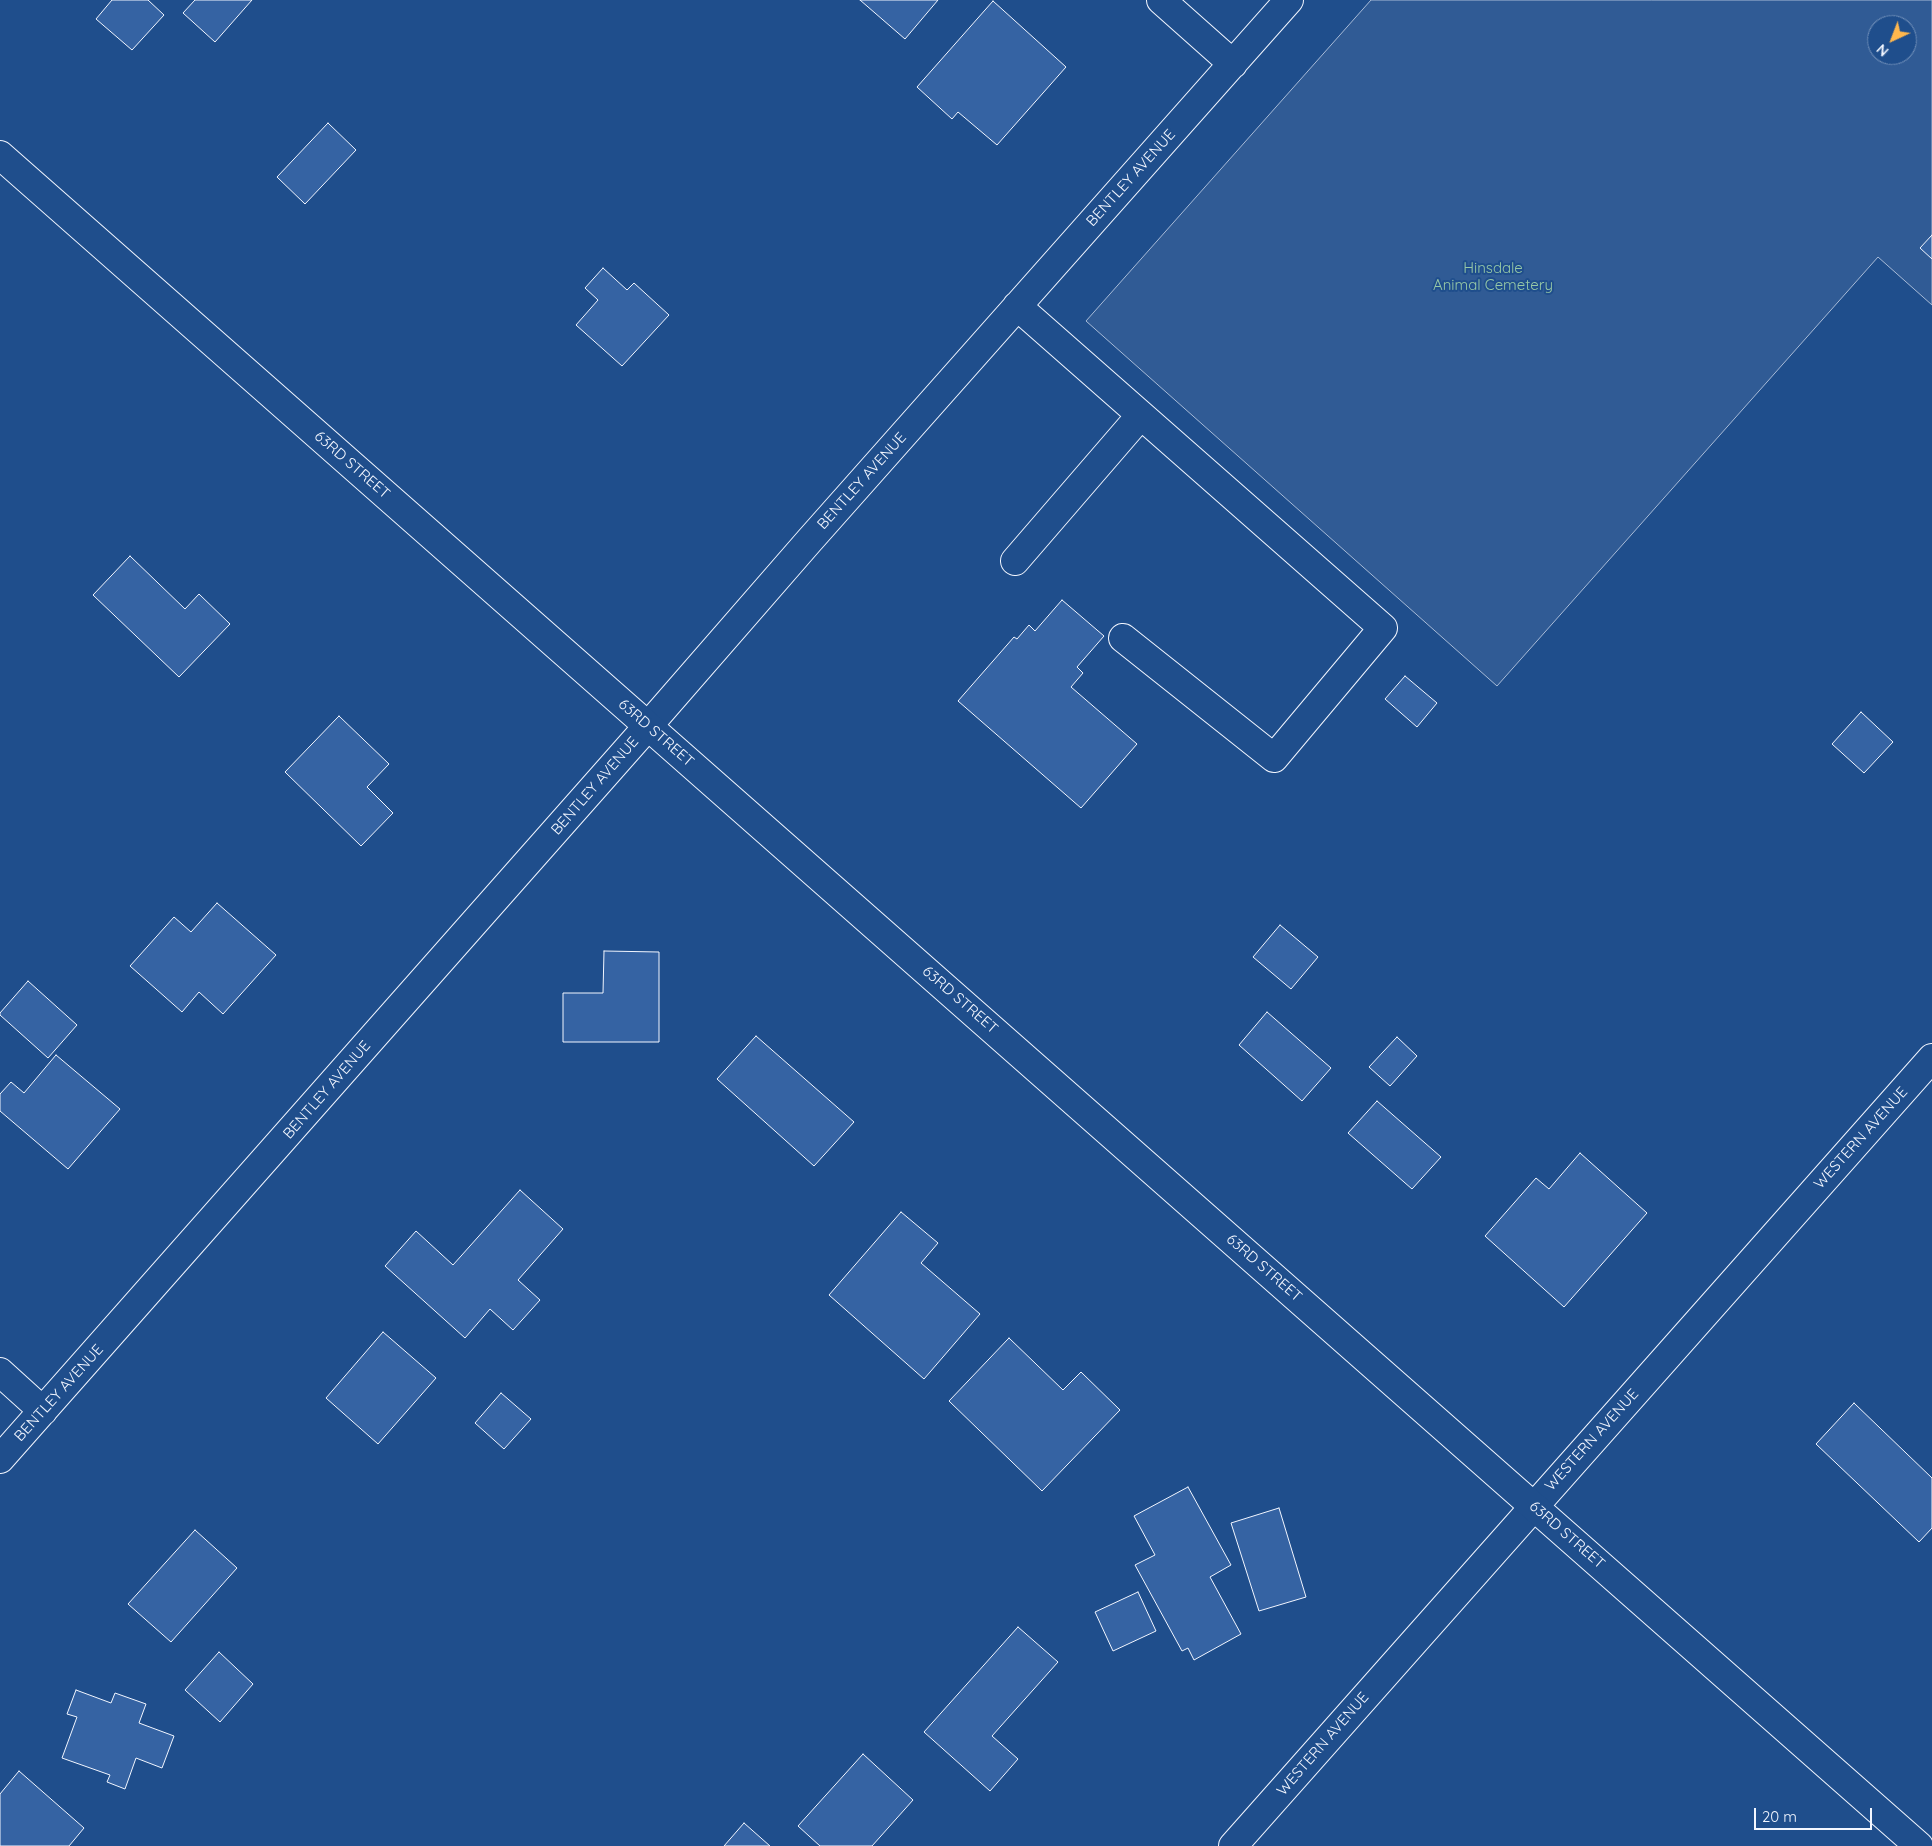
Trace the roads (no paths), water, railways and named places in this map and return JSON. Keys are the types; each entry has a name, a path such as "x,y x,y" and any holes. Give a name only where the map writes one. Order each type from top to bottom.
{"street":[{"path":"1161,0 1233,64"},
{"name":"BENTLEY AVENUE","path":"0,1459 648,726 809,541 1290,0"},
{"name":"63RD STREET","path":"0,155 1919,1846"},
{"path":"1018,306 1383,628 1274,758 1123,638"},
{"path":"1015,561 1141,415"},
{"name":"WESTERN AVENUE","path":"1233,1846 1932,1058"},
{"path":"0,1372 43,1411"}],"park label":[{"name":"Hinsdale Animal Cemetery","path":"1493,276"}]}
